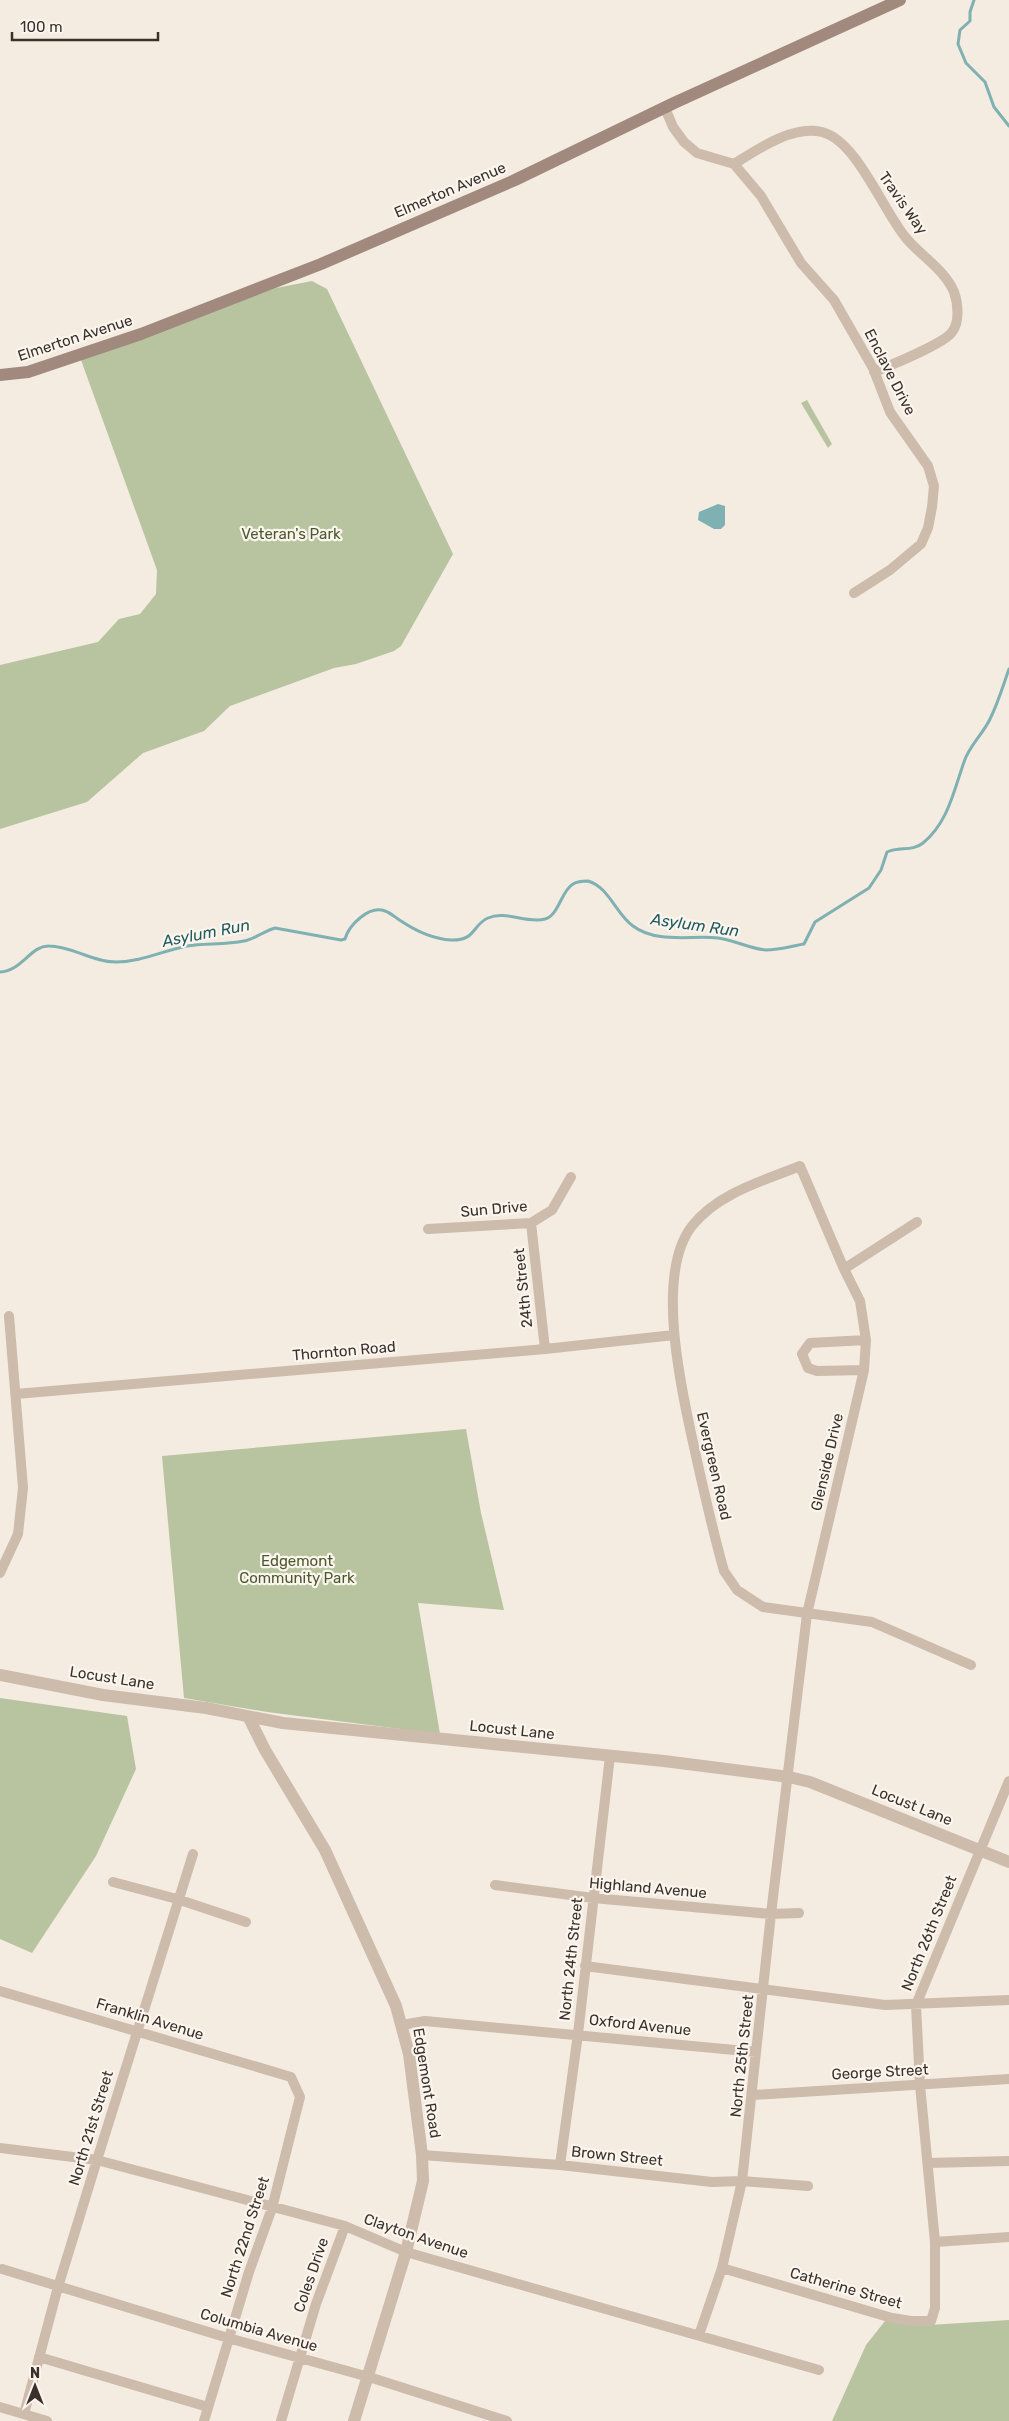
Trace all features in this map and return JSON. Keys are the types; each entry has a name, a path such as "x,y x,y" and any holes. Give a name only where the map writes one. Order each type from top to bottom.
{"main road":[{"name":"Elmerton Avenue","path":"0,375 28,372 141,334 321,264 514,180 900,0"}],"street":[{"path":"665,108 673,127 684,142 697,153 734,164"},
{"name":"Travis Way","path":"734,164 768,144 804,132 821,132 836,139 852,152 881,202 906,238 953,290 957,320 952,333 922,351 874,372"},
{"name":"Enclave Drive","path":"734,164 761,196 801,263 834,300 874,372 890,412 928,466 934,486 928,528 921,544 890,570 854,593"},
{"name":"Glenside Drive","path":"789,1777 808,1614 864,1370 866,1340 860,1301 844,1269 800,1166"},
{"name":"Evergreen Road","path":"800,1166 710,1206 692,1226 679,1248 674,1274 674,1335 680,1387 724,1571 737,1590 763,1606 872,1622 971,1665"},
{"name":"Sun Drive","path":"428,1230 531,1223 552,1210 572,1178"},
{"path":"844,1269 918,1222"},
{"name":"24th Street","path":"531,1223 545,1349"},
{"path":"0,1573 18,1534 23,1488 9,1316"},
{"name":"Thornton Road","path":"16,1394 545,1349 674,1335"},
{"path":"864,1370 817,1371 808,1368 802,1354 810,1342 866,1340"},
{"name":"Locust Lane","path":"0,1674 103,1694 206,1708 283,1724 610,1756 789,1777 810,1782 1009,1862"},
{"name":"Edgemont Road","path":"249,1718 265,1750 325,1850 396,2006 409,2054 422,2155 423,2181 406,2252 354,2421"},
{"name":"North 24th Street","path":"560,2165 578,2034 610,1756"},
{"name":"North 25th Street","path":"699,2334 722,2268 742,2181 765,1988 771,1914 789,1777"},
{"name":"North 26th Street","path":"935,2242 920,2084 916,2005 1009,1781"},
{"name":"North 21st Street","path":"24,2414 58,2286 177,1899 193,1854"},
{"path":"114,1882 177,1899 246,1922"},
{"name":"Highland Avenue","path":"496,1885 593,1898 771,1914 799,1913"},
{"path":"585,1966 885,2005 1009,2000"},
{"name":"Franklin Avenue","path":"0,1991 291,2077"},
{"name":"Oxford Avenue","path":"402,2024 425,2021 756,2052"},
{"name":"North 22nd Street","path":"204,2421 228,2338 272,2208 300,2097 291,2077"},
{"name":"George Street","path":"753,2095 1009,2079"},
{"name":"Clayton Avenue","path":"0,2148 97,2160 345,2226 406,2252 699,2334 819,2370"},
{"name":"Brown Street","path":"422,2155 560,2165 712,2182 742,2181 808,2186"},
{"path":"928,2163 1009,2161"},
{"name":"Coles Drive","path":"280,2421 299,2357 345,2226"},
{"path":"935,2242 1009,2237"},
{"name":"Catherine Street","path":"722,2268 892,2318 911,2321 931,2321 935,2308 935,2242"},
{"name":"Columbia Avenue","path":"2,2269 228,2338 369,2377 495,2420 508,2421"},
{"path":"40,2357 208,2407"},
{"path":"0,2407 47,2421"}],"green space":[{"name":"Veteran's Park","path":"312,281 327,289 453,554 401,646 394,651 356,664 334,668 230,706 204,731 143,753 87,802 0,829 0,665 98,642 119,619 140,614 156,594 157,570 81,360 276,288"},
{"path":"807,400 832,444 828,448 801,403"},
{"name":"Edgemont Community Park","path":"466,1429 481,1513 504,1610 418,1603 440,1734 267,1712 184,1698 162,1456"},
{"path":"0,1698 127,1716 136,1769 96,1856 32,1953 0,1939"},
{"path":"1009,2320 1009,2421 832,2421 866,2345 885,2321 929,2325"}],"water":[{"path":"718,504 725,506 725,525 721,529 714,529 698,520 699,512"}],"waterway":[{"path":"974,0 970,12 970,21 960,30 958,44 966,63 985,82 994,107 1009,126"},
{"name":"Asylum Run","path":"0,972 8,971 37,949 49,946 66,948 99,960 125,962 187,946 244,941 275,928 341,940 345,939 355,922 360,918 379,910 389,913 425,934 438,938 459,940 469,935 483,921 495,916 502,915 531,920 550,917 569,887 584,881 595,884 602,889 627,921 642,932 674,938 718,938 766,950 804,944 815,922 869,888 881,870 887,852 919,846 939,826 949,806 966,756 993,713 1009,669"}]}
